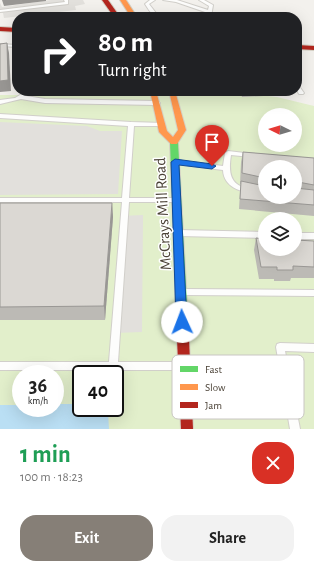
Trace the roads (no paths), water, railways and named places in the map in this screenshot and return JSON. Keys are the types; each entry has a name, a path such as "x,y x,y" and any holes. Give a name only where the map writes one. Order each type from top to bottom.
{"street":[{"path":"105,0 113,12"},
{"path":"123,0 131,12"},
{"path":"0,29 12,30"},
{"path":"302,47 314,48"},
{"name":"McCrays Mill Road","path":"155,96 163,132 174,142"},
{"name":"McCrays Mill Road","path":"173,96 182,130 174,142 184,355"},
{"name":"McCrays Mill Road","path":"186,419 186,429"}],"lane":[{"path":"0,11 67,3 66,0"},
{"path":"153,0 147,4 153,12"},
{"path":"166,0 176,1 204,12"},
{"path":"201,0 211,2 209,12"},
{"path":"0,45 12,46"},
{"path":"0,102 20,97 45,101 157,103"},
{"path":"0,116 131,124 161,124"},
{"path":"113,365 131,124"},
{"path":"258,192 246,191 233,186 228,179 224,168 228,153 259,156"},
{"path":"175,162 224,168"},
{"path":"0,200 176,200"},
{"path":"178,233 258,235"},
{"path":"302,236 314,236"},
{"path":"181,292 314,292"},
{"path":"281,355 280,348 314,348"},
{"path":"0,366 72,366"},
{"path":"124,366 172,366"},
{"path":"293,419 295,429"}],"water":[{"path":"64,404 72,404 72,417 108,417 109,429 0,429 0,405 12,405 12,417 64,417"}]}
